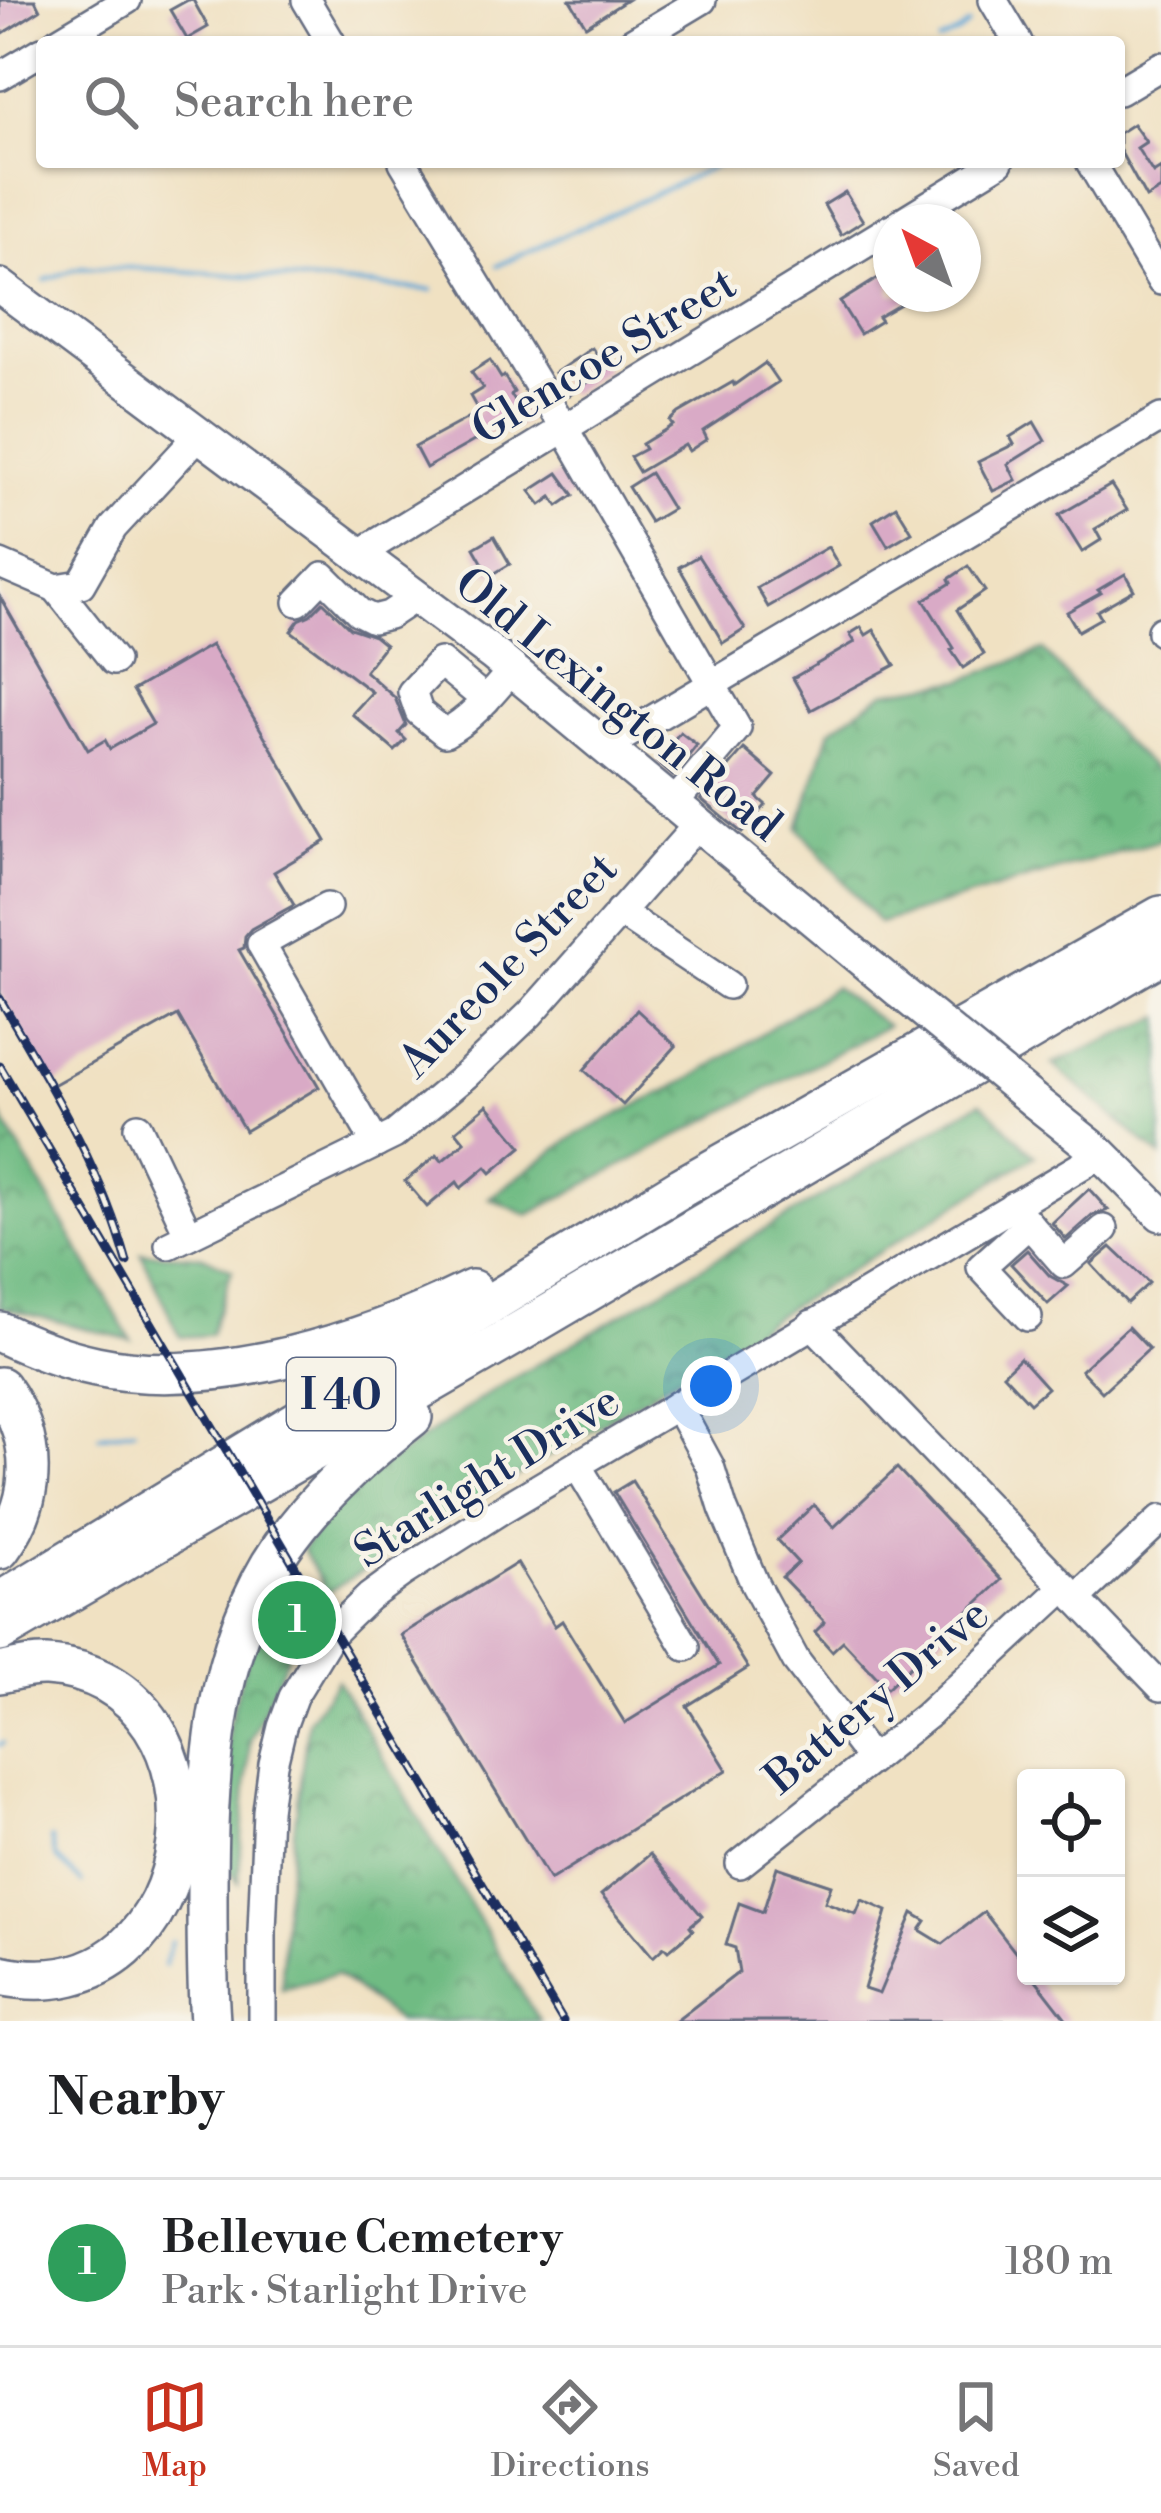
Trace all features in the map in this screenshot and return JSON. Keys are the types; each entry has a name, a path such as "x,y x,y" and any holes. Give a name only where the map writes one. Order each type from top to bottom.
{"highway":[{"name":"I 40","path":"0,1602 682,1186 1161,916"},
{"name":"I 40","path":"0,1632 1161,954"},
{"path":"0,1332 35,1349 97,1367 159,1373 238,1367 316,1350 442,1305 682,1186"},
{"path":"210,2021 207,1842 214,1739 224,1677 248,1610 284,1544 332,1486 509,1338"},
{"path":"0,1387 20,1421 29,1468 26,1500 0,1549"},
{"path":"0,1673 46,1666 69,1670 113,1689 147,1722 165,1757 179,1818 168,1896 157,1920 128,1955 93,1976 69,1983 38,1984 0,1975"}],"main road":[{"name":"Old Lexington Road","path":"0,286 512,670 1100,1154 1161,1214"}],"street":[{"path":"67,36 128,0"},
{"path":"306,0 327,36"},
{"path":"642,36 702,0"},
{"path":"993,0 1014,36"},
{"path":"0,76 36,55"},
{"path":"1125,87 1161,66"},
{"path":"417,168 714,685"},
{"path":"930,204 989,168"},
{"path":"1094,168 1161,281"},
{"name":"Glencoe Street","path":"298,602 353,550 873,239"},
{"path":"606,747 1161,418"},
{"path":"56,588 81,584 113,528 199,435"},
{"path":"0,564 56,588 114,661"},
{"path":"323,576 359,612 373,619 389,615 416,597"},
{"path":"486,700 512,670"},
{"name":"Aureole Street","path":"138,1127 179,1240 394,1135 530,1014 619,912 737,728 714,685"},
{"path":"327,907 261,944 376,1144"},
{"path":"619,912 728,986"},
{"name":"Starlight Drive","path":"262,2021 267,1811 273,1764 282,1726 332,1634 401,1573 812,1324 1021,1215 1100,1154"},
{"path":"1028,1317 981,1267 1021,1215 1064,1264 1104,1229"},
{"path":"812,1324 1161,1687"},
{"path":"676,1405 710,1466 755,1586 796,1661 871,1760"},
{"path":"577,1465 686,1647"},
{"name":"Battery Drive","path":"740,1864 1161,1520"}],"green space":[{"path":"1043,650 1125,743 1161,776 1161,840 879,923 799,828 830,730 885,692 963,680"},
{"path":"834,987 887,1026 528,1215 489,1198 575,1136 692,1078"},
{"path":"1161,1017 1161,1157 1052,1064"},
{"path":"981,1102 1035,1156 327,1593 302,1549 352,1487 492,1391"},
{"path":"0,1114 131,1340 0,1307"},
{"path":"141,1253 203,1256 232,1270 210,1335 180,1337"},
{"path":"280,1574 306,1614 250,1741 238,1882 220,1855 229,1723 256,1624"},
{"path":"337,1680 539,2021 398,2021 336,1974 282,1989 284,1908 308,1720"}],"building":[{"path":"0,0 35,0 40,10 0,35"},
{"path":"193,0 208,27 185,36 170,10"},
{"path":"570,0 627,0 586,26"},
{"path":"1133,124 1146,142 1137,148 1153,173 1161,168 1161,189 1146,198 1125,160 1125,129"},
{"path":"845,192 863,221 841,235 824,205"},
{"path":"873,281 873,312 887,312 860,334 840,302"},
{"path":"592,348 607,369 570,395 555,373"},
{"path":"490,360 514,392 511,395 527,420 504,434 499,427 426,468 415,447 479,412 470,396 483,388 471,372"},
{"path":"765,363 778,382 703,431 707,439 689,451 685,445 639,472 630,457 645,449 642,444 673,425 670,421 679,413"},
{"path":"1034,422 1045,441 1008,464 1016,480 993,491 978,462 1014,444 1010,437"},
{"path":"558,473 574,495 558,506 552,497 541,505 530,491"},
{"path":"650,473 672,509 650,522 628,487"},
{"path":"1111,485 1127,510 1095,529 1101,540 1082,552 1059,515"},
{"path":"896,506 912,532 888,546 873,521"},
{"path":"494,536 510,564 490,576 474,548"},
{"path":"828,547 839,566 768,607 757,588"},
{"path":"698,556 745,629 723,643 679,567"},
{"path":"968,566 985,591 957,610 984,654 963,668 924,600"},
{"path":"1125,574 1134,590 1097,611 1101,618 1078,631 1067,612"},
{"path":"0,597 88,750 105,740 110,749 153,724 133,690 211,645 326,841 274,872 294,905 251,929 239,950 319,1087 245,1131 178,1015 53,1085 0,993"},
{"path":"323,602 350,628 385,645 365,671 395,698 406,725 399,733 406,740 395,751 352,714 372,692 291,631"},
{"path":"861,627 866,635 874,630 895,665 811,710 793,678 855,642 850,634"},
{"path":"680,732 697,745 673,776 657,762"},
{"path":"744,749 775,776 757,797 766,805 742,833 701,799"},
{"path":"637,1010 676,1046 623,1105 584,1070"},
{"path":"487,1105 522,1147 491,1173 486,1167 461,1188 457,1182 427,1207 405,1181 437,1155 442,1161 465,1142 456,1131"},
{"path":"1089,1189 1108,1210 1093,1215 1066,1239 1052,1223"},
{"path":"1111,1247 1149,1283 1127,1303 1091,1264"},
{"path":"1027,1250 1050,1276 1068,1286 1048,1304 1011,1264"},
{"path":"1128,1327 1149,1349 1102,1392 1081,1370"},
{"path":"1020,1358 1047,1388 1030,1403 1003,1374"},
{"path":"897,1468 1002,1580 887,1688 843,1641 832,1651 815,1632 825,1622 782,1577 798,1563 777,1540 814,1505 834,1527"},
{"path":"632,1481 748,1668 687,1706 727,1770 550,1880 401,1635 517,1563 555,1626 562,1621 625,1723 719,1665 614,1492"},
{"path":"650,1854 702,1916 668,1951 664,1947 653,1957 601,1895"},
{"path":"777,1867 831,1885 825,1902 856,1914 862,1900 887,1911 864,1989 879,1994 913,1913 926,1921 920,1930 943,1944 984,1912 1017,1954 1017,1985 1040,1985 1068,2021 676,2021 739,1972 735,1948 726,1945 739,1903 763,1912"}],"waterway":[{"path":"952,36 968,25"},
{"path":"497,266 710,168"},
{"path":"45,280 81,267 141,268 432,290"},
{"path":"99,1436 134,1429"},
{"path":"51,1839 56,1858 82,1883"},
{"path":"164,1965 171,1942"}],"railway":[{"path":"0,999 88,1159 127,1262"},
{"path":"0,1066 563,2021"}],"place":[{"name":"Bellevue Cemetery","path":"297,1620"}]}
